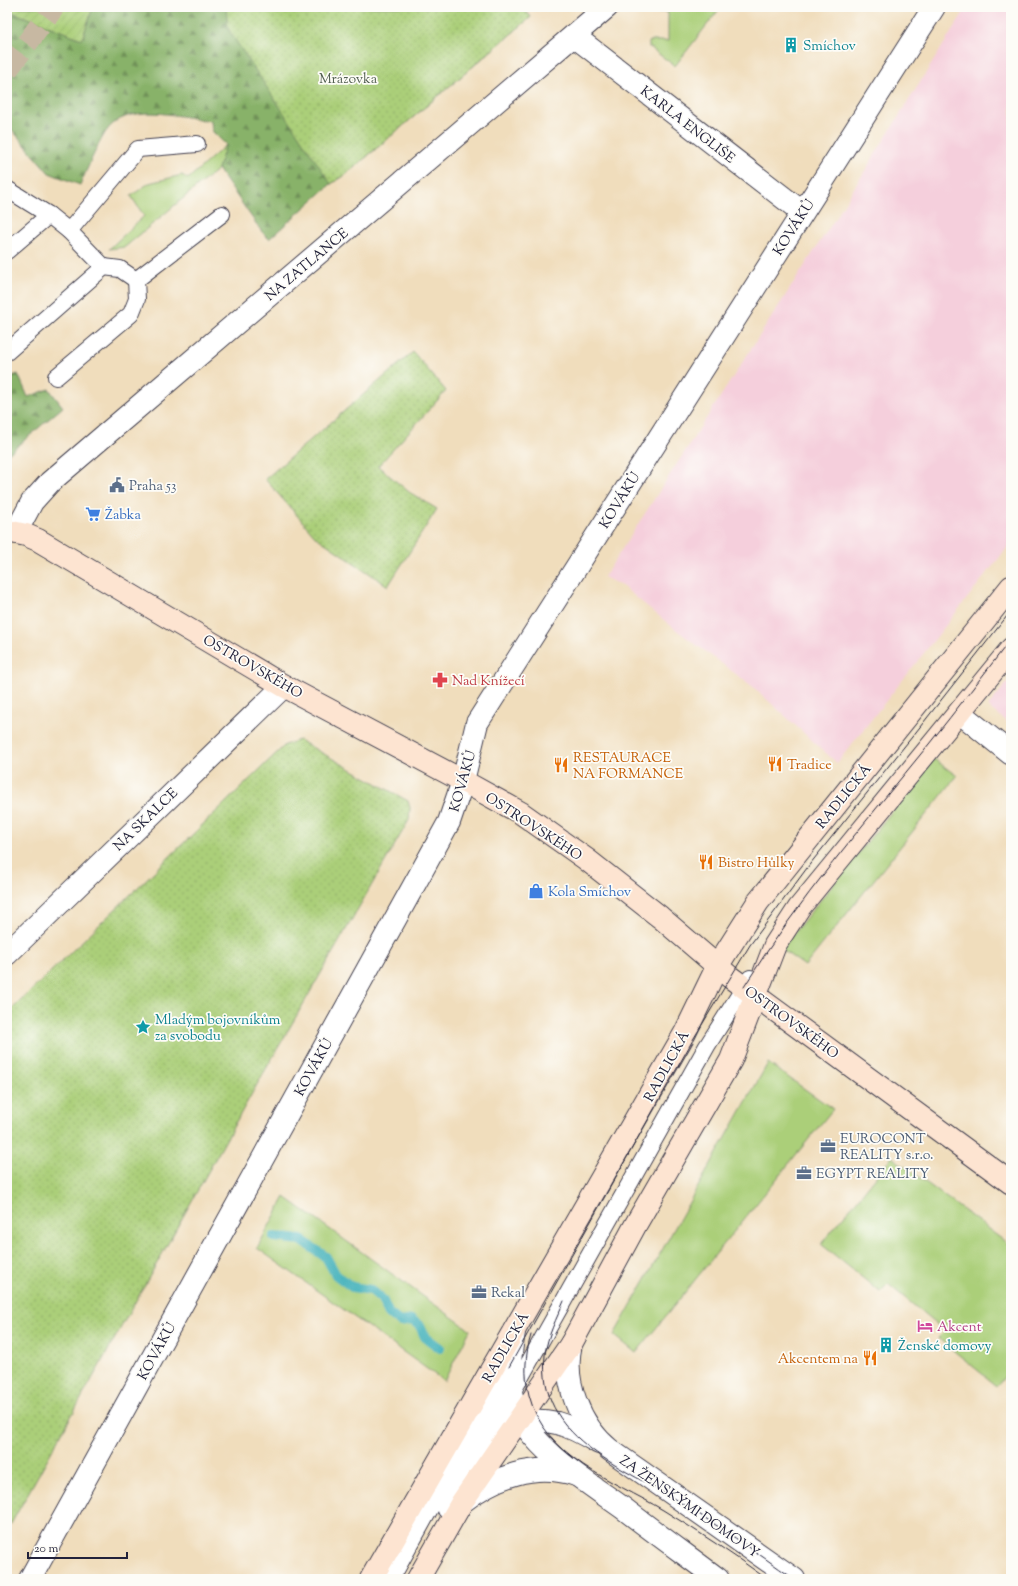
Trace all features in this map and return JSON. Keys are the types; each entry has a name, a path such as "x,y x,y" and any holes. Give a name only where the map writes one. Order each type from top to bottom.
{"main road":[{"name":"OSTROVSKÉHO","path":"12,531 38,540 284,686 463,780 521,813 586,859 660,917 750,991 1011,1183"},
{"name":"RADLICKÁ","path":"371,1579 685,1033 718,965 758,902 1011,587"},
{"path":"418,1579 462,1502 520,1421 571,1344 636,1224 731,1060 750,991 775,945 799,908 1011,649"}],"street":[{"name":"NA ZATLANCE","path":"12,531 32,502 50,482 607,7"},
{"name":"KOVÁKŮ","path":"30,1579 449,822 463,780 477,723 934,7"},
{"name":"KARLA ENGLIŠE","path":"574,36 802,212"},
{"name":"NA SKALCE","path":"7,954 284,686"},
{"path":"960,713 1011,754"},
{"path":"514,1332 509,1367 512,1393 520,1421 544,1447 581,1477 718,1579"},
{"path":"571,1344 568,1366 575,1397 589,1427 605,1446"},
{"path":"430,1476 467,1443 492,1430 520,1421 557,1423 581,1433 605,1446"},
{"name":"ZA ŽENSKÝMI DOMOVY","path":"605,1446 794,1579"},
{"path":"462,1502 496,1481 530,1470 557,1470 581,1477"}],"lane":[{"path":"69,231 138,149 197,144"},
{"path":"7,189 49,215 69,231 104,267 120,269 136,280"},
{"path":"136,280 222,214"},
{"path":"7,251 49,215"},
{"path":"7,352 104,267"},
{"path":"56,377 131,314 137,298 136,280"},
{"path":"407,1579 707,1046 750,991"},
{"path":"391,1579 509,1367"}],"shaded area":[{"path":"967,7 1011,7 1011,543 837,763 752,686 675,629 622,586 604,577 836,217"},
{"path":"1011,677 1011,725 988,707"}],"green space":[{"path":"7,7 93,7 82,39 7,10"},
{"path":"93,7 522,7 531,17 344,176 331,184 269,239 262,232 218,169 226,145 212,131 211,121 154,113 126,117 114,123 105,133 80,185 49,173 7,124 7,10 82,39"},
{"name":"Mrázovka","path":"226,7 522,7 531,17 344,176 331,184 228,29"},
{"path":"655,7 721,7 675,66 649,47 649,41 668,41 668,12 649,12"},
{"path":"226,145 218,169 125,247 109,249 144,216 131,196 149,183 182,175 188,179"},
{"path":"413,352 446,391 378,466 409,492 437,509 388,586 316,537 265,479"},
{"path":"18,374 28,397 49,389 63,407 7,455 7,378"},
{"path":"299,740 408,801 410,808 409,820 255,1088 7,1531 7,1014 285,745"},
{"path":"934,759 957,776 805,966 781,949"},
{"path":"768,1063 833,1109 636,1353 614,1335"},
{"path":"892,1157 1011,1246 1011,1369 997,1386 938,1338 945,1331 888,1284 880,1292 821,1244"},
{"path":"285,1197 470,1330 444,1381 257,1248"}],"waterway":[{"path":"274,1237 301,1240 326,1257 336,1275 352,1287 371,1290 382,1299 389,1314 400,1322 412,1320 420,1326 425,1337 440,1348"}],"tunnel":[{"path":"7,70 54,7"}],"tram line":[{"path":"509,1367 694,1038 750,945 810,864 1011,611"},
{"path":"744,987 809,893 1011,639"},
{"path":"564,1301 550,1334 545,1355 546,1383 554,1407 568,1428 586,1445 607,1460 706,1519 794,1579"},
{"path":"531,1335 527,1350 526,1365 526,1380 529,1395 537,1417 550,1435 565,1451 583,1465 676,1518 729,1552 767,1579"}],"place":[{"name":"Smíchov","path":"791,45"},
{"name":"Praha 53","path":"117,485"},
{"name":"Žabka","path":"93,514"},
{"name":"Nad Knížecí","path":"440,680"},
{"name":"Tradice","path":"775,764"},
{"name":"RESTAURACE NA FORMANCE","path":"561,765"},
{"name":"Bistro Hůlky","path":"706,862"},
{"name":"Kola Smíchov","path":"536,891"},
{"name":"Mladým bojovníkům za svobodu","path":"143,1027"},
{"name":"EUROCONT REALITY s.r.o.","path":"828,1146"},
{"name":"EGYPT REALITY","path":"804,1173"},
{"name":"Rekal","path":"479,1292"},
{"name":"Akcent","path":"925,1326"},
{"name":"Ženské domovy","path":"886,1345"},
{"name":"Akcentem na","path":"870,1358"}]}
